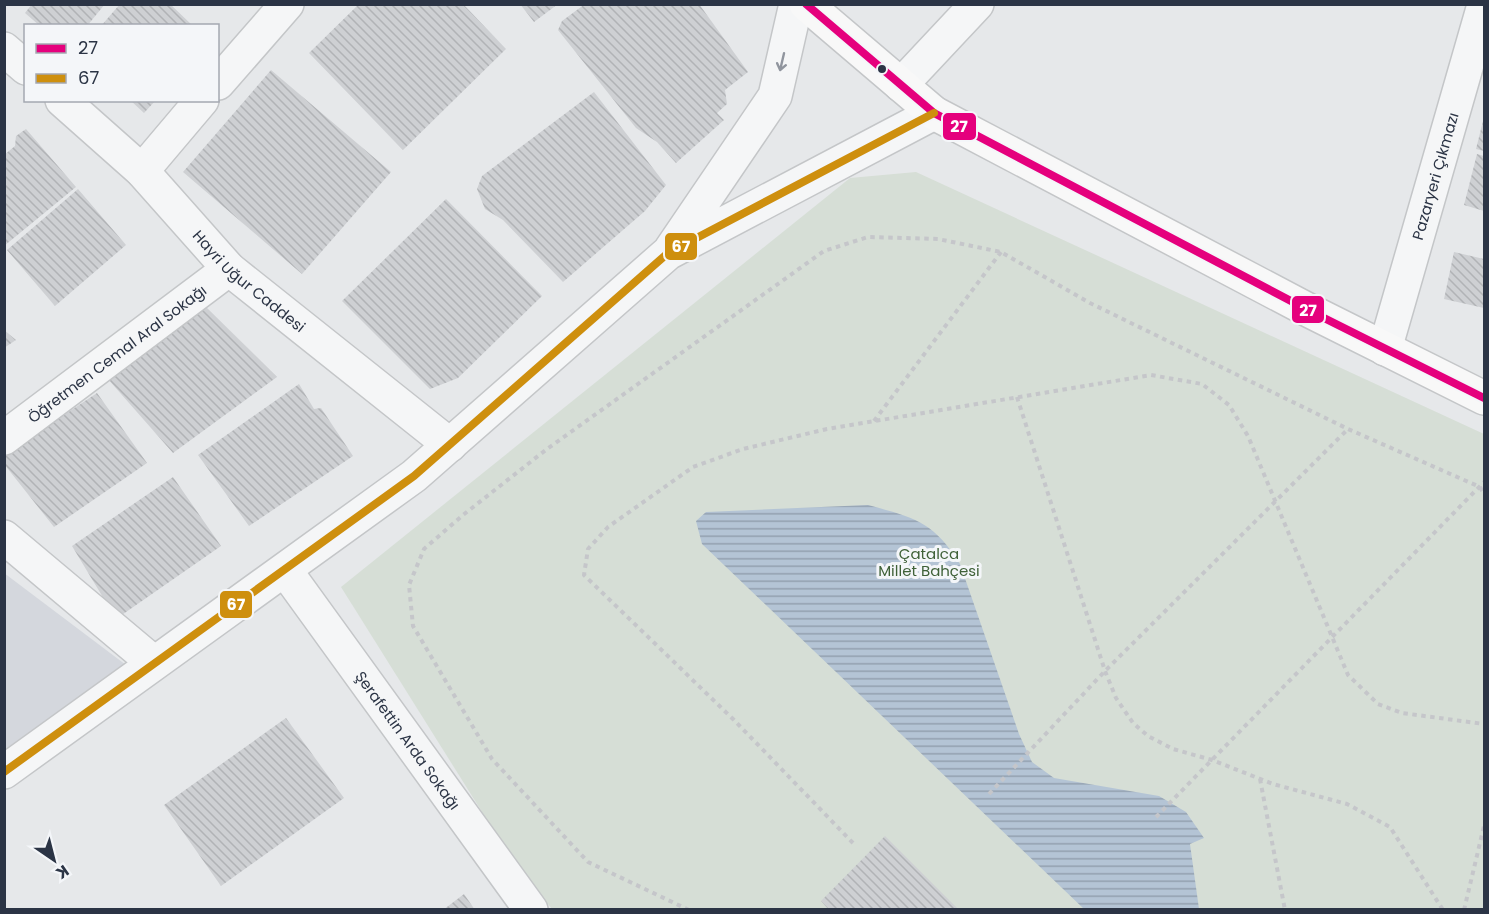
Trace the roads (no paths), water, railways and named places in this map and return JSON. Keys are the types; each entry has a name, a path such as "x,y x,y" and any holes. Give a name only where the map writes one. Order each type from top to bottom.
{"main road":[{"path":"806,4 934,113 1385,349 1485,398"}],"street":[{"path":"219,82 286,4"},
{"path":"668,253 775,96 796,4"},
{"path":"901,86 977,4"},
{"name":"Pazaryeri Çıkmazı","path":"1385,349 1485,5"},
{"path":"4,49 24,66"},
{"name":"Hayri Uğur Caddesi","path":"64,102 142,171 229,269 450,445"},
{"path":"142,171 200,102"},
{"path":"4,772 414,476 668,253 934,113"},
{"name":"Öğretmen Cemal Aral Sokağı","path":"4,438 229,269"},
{"path":"4,537 154,663"},
{"name":"Şerafettin Arda Sokağı","path":"285,570 531,909"}],"water":[{"path":"868,505 921,523 941,538 960,564 1019,734 1032,762 1054,778 1159,796 1186,812 1204,838 1190,844 1199,909 1084,909 702,544 696,521 706,512"}],"park label":[{"name":"Çatalca Millet Bahçesi","path":"929,562"}]}
